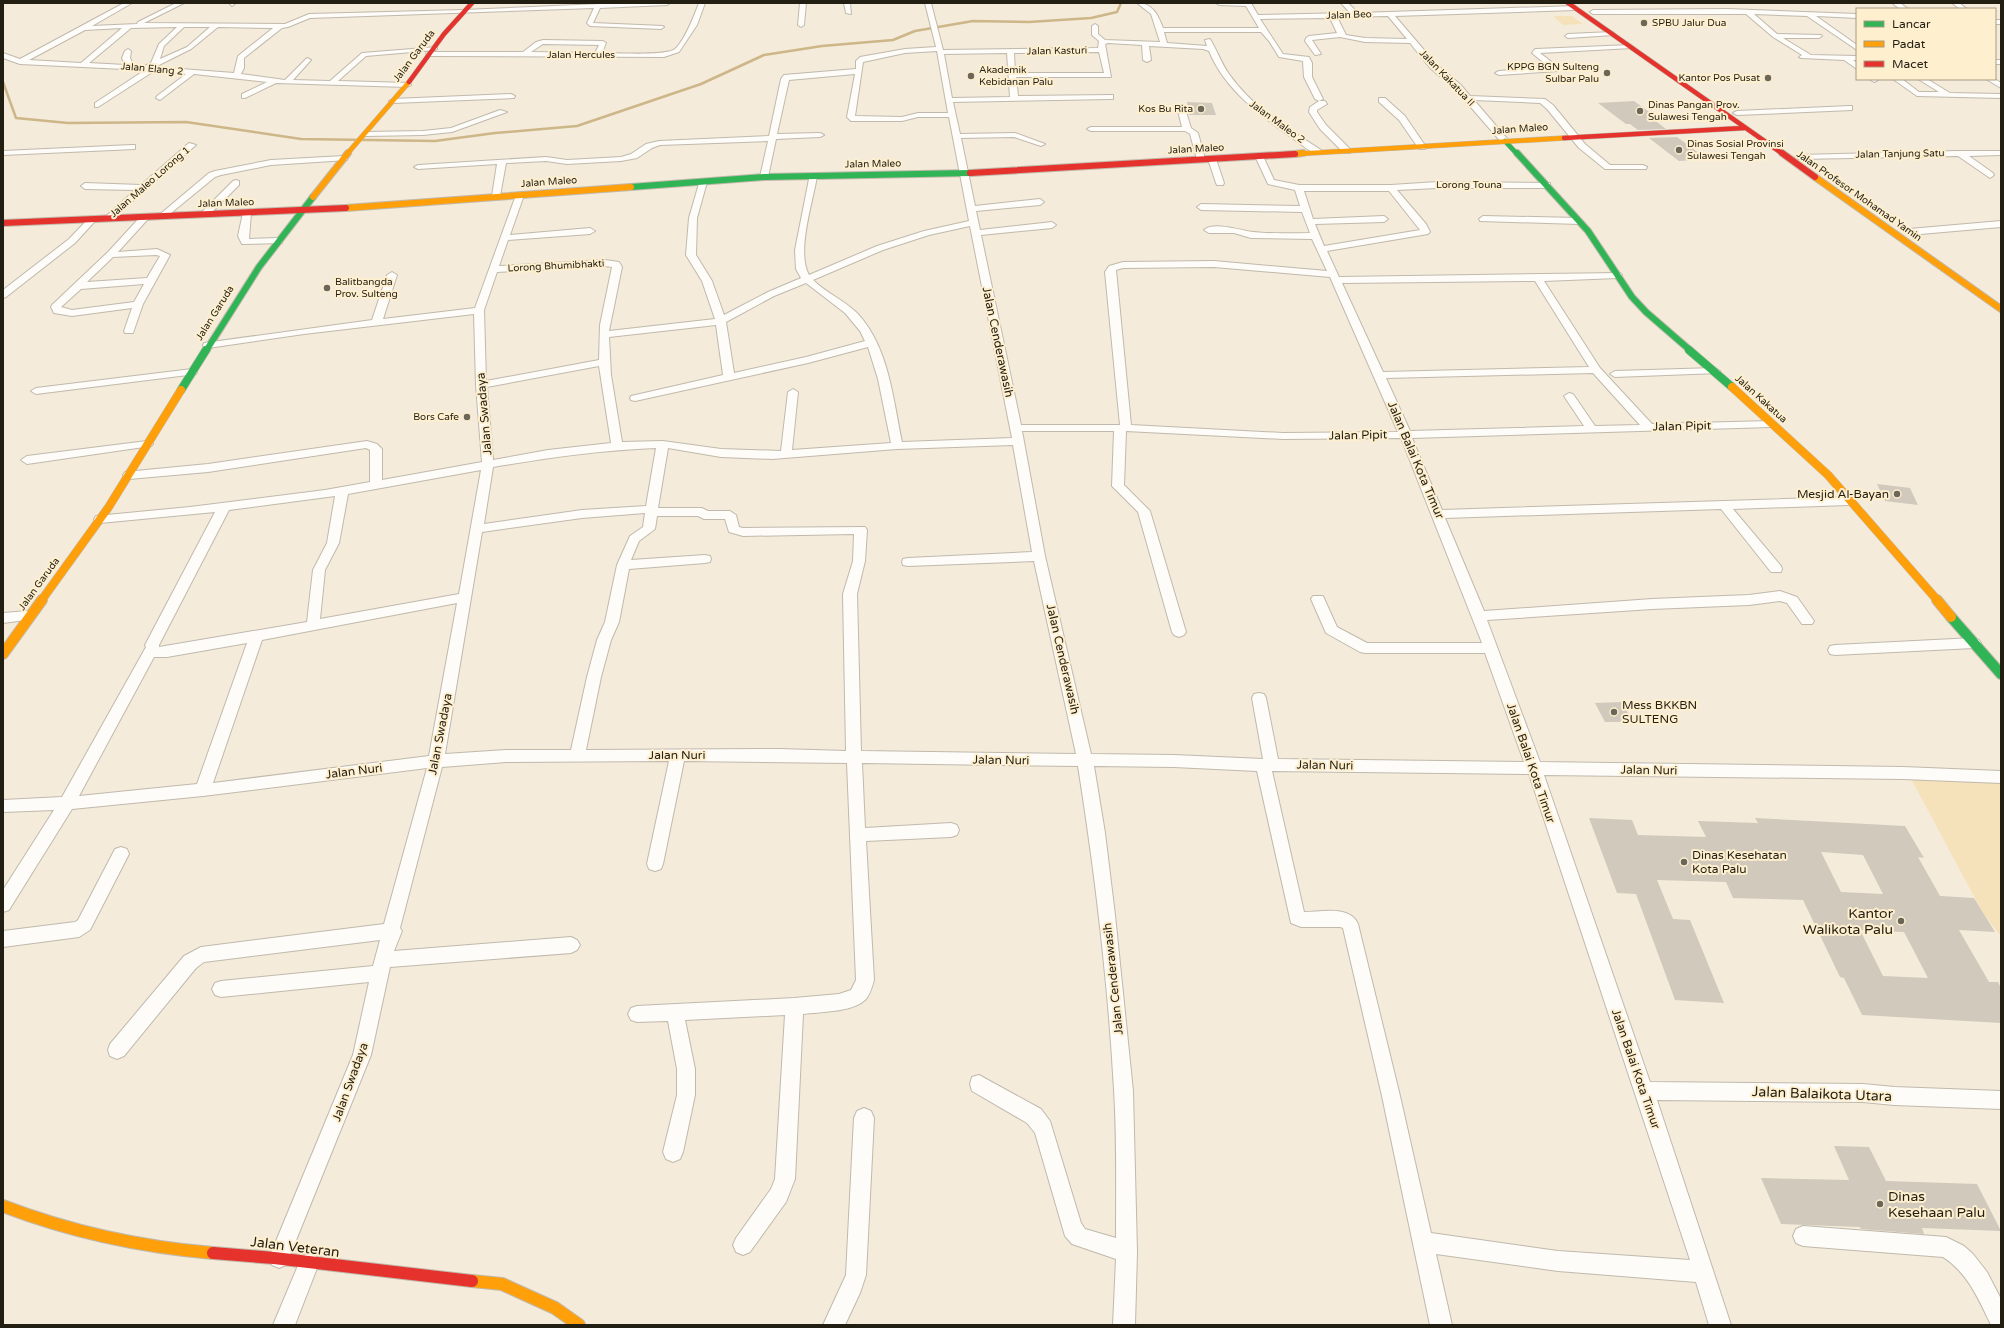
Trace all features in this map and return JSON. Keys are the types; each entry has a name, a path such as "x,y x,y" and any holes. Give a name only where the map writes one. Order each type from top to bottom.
{"street":[{"path":"3,55 20,62 86,28 129,3"},
{"path":"84,64 131,26 181,3"},
{"name":"Jalan Garuda","path":"3,654 28,616 100,519 129,476 147,444 236,301 302,211 354,146 407,85 432,51 472,3"},
{"path":"86,28 131,26 280,26 292,24 306,17 338,15 464,12 667,3"},
{"name":"Jalan Hercules","path":"332,84 364,54 432,51 655,56 673,54 677,51 694,25 702,3"},
{"path":"801,25 802,3"},
{"path":"847,3 849,12"},
{"name":"Jalan Cenderawasih","path":"928,3 941,50 949,100 1017,435 1039,556 1085,760 1107,915 1124,1092 1127,1252 1124,1325"},
{"path":"1140,3 1154,13 1164,45"},
{"path":"1219,3 1248,4 1263,30 1272,40 1281,56 1304,58 1307,60 1308,77 1323,104 1313,109 1313,112 1323,127 1347,151"},
{"path":"1344,3 1357,16"},
{"path":"1533,3 1564,3"},
{"path":"1719,3 1727,11"},
{"name":"Jalan Beo","path":"1256,17 1357,16 1575,5"},
{"name":"Jalan Profesor Mohamad Yamin","path":"1575,5 1593,12 1933,249"},
{"name":"Jalan Profesor Mohamad Yamin","path":"1575,5 1630,47 2001,309"},
{"path":"598,6 590,23 592,25 660,27"},
{"path":"338,15 345,8"},
{"path":"1593,12 1727,11 1856,16"},
{"path":"1748,12 1775,36 1811,58"},
{"name":"Jalan Kakatua II","path":"1390,14 1433,66 1468,98 1505,141"},
{"path":"1807,14 1856,47"},
{"path":"1333,16 1341,35"},
{"path":"151,67 161,45 182,26"},
{"path":"98,105 151,67 189,48 216,26"},
{"path":"237,75 240,68 240,57 280,26"},
{"path":"1095,26 1095,35 1103,41"},
{"path":"1160,30 1263,30"},
{"name":"Jalan Maleo 2","path":"1205,30 1211,49 1227,76 1244,97 1272,120 1318,152"},
{"path":"1568,36 1612,34"},
{"path":"1317,54 1308,41 1309,38 1341,35 1359,40 1412,40"},
{"path":"1775,36 1819,36"},
{"name":"Jalan Kasturi","path":"859,71 860,61 863,59 905,51 1102,50 1101,43 1103,41 1203,47 1211,49"},
{"path":"525,54 538,43 543,42 603,43 597,55"},
{"path":"1145,43 1147,60"},
{"path":"1499,72 1555,69 1536,53 1536,51 1630,47"},
{"path":"949,100 1014,98 1095,86 1109,75 1102,50"},
{"path":"128,51 126,58 130,67"},
{"path":"1010,51 1014,98"},
{"path":"1799,57 1856,58"},
{"path":"1846,58 1856,66"},
{"path":"288,82 307,60"},
{"name":"Jalan Elang 2","path":"3,62 151,67 237,75 288,82 407,85"},
{"path":"764,177 786,78 821,73 859,71 852,118 902,119 918,115 952,115"},
{"path":"160,98 193,72"},
{"path":"1013,75 1095,86 1110,97"},
{"path":"1898,80 1916,94 2001,96"},
{"path":"1924,80 1948,95"},
{"path":"1992,80 2001,86"},
{"path":"245,96 274,81"},
{"path":"393,101 511,96"},
{"path":"1468,98 1542,100 1550,107 1585,149 1608,167 1643,167"},
{"path":"1382,100 1402,118 1422,147"},
{"path":"1181,107 1187,129"},
{"path":"1737,113 1849,108"},
{"path":"364,135 423,133 452,130 503,112"},
{"name":"Jalan Maleo","path":"3,223 302,211 764,177 965,173 1744,128"},
{"path":"1091,129 1187,129 1194,133 1201,159"},
{"path":"418,167 546,159 567,162 621,159 634,156 649,146 660,143 820,135"},
{"path":"957,136 1015,135 1041,144"},
{"name":"Jalan Kakatua","path":"1505,141 1579,221 1632,297 1646,312 1813,460 2001,674"},
{"name":"Jalan Maleo Lorong 1","path":"107,219 192,145"},
{"path":"3,153 132,147"},
{"path":"1959,153 1990,175"},
{"name":"Jalan Tanjung Satu","path":"1799,157 2001,153"},
{"name":"Lorong Touna","path":"1259,156 1270,182 1299,188 1390,188 1430,185 1547,185"},
{"path":"162,216 212,176 219,173 243,167 302,159 344,158"},
{"path":"1212,159 1220,183"},
{"path":"496,196 502,161"},
{"path":"813,176 800,257 801,269 807,278 855,316 871,343 888,397 897,446"},
{"path":"702,182 693,218 691,255 695,264 707,281 721,321 729,377"},
{"path":"204,215 236,183"},
{"path":"85,186 143,188"},
{"name":"Jalan Balai Kota Timur","path":"1299,188 1306,215 1405,435 1479,616 1534,768 1644,1091 1720,1325"},
{"path":"1209,230 1232,230 1251,235 1318,242 1425,232 1423,226 1390,188"},
{"name":"Jalan Swadaya","path":"279,1258 325,1149 362,1055 382,967 393,931 436,761 478,529 488,465 481,385 479,310 520,195"},
{"path":"971,209 1040,202"},
{"path":"1201,207 1384,219"},
{"path":"247,213 243,236 244,242 279,242"},
{"path":"138,304 72,312 58,311 56,307 111,254 145,217"},
{"path":"1483,219 1579,221"},
{"path":"3,295 72,241 92,220"},
{"path":"1909,232 2001,224"},
{"path":"617,446 605,362 604,335 721,321 771,294 807,278 908,239 944,229 1052,225"},
{"path":"505,238 590,231"},
{"path":"111,254 162,253 165,256 138,304 129,331"},
{"name":"Lorong Bhumibhakti","path":"493,269 605,263 616,264 617,267 610,297 604,335"},
{"path":"1179,632 1144,511 1118,486 1123,428 1110,272 1112,268 1123,265 1196,264 1335,277 1538,278 1617,275"},
{"path":"376,323 392,275"},
{"path":"1538,278 1596,370 1648,427"},
{"path":"77,286 152,281"},
{"path":"208,345 304,330 376,323 479,310"},
{"path":"635,398 808,360 871,343"},
{"path":"481,385 605,362"},
{"path":"1379,375 1596,370"},
{"path":"36,391 192,372"},
{"path":"1615,374 1715,372"},
{"path":"786,454 794,392"},
{"path":"1569,396 1591,428"},
{"name":"Jalan Pipit","path":"100,519 224,506 342,491 555,453 617,446 663,444 753,455 897,446 1017,435 1123,428 1283,436 1405,435 1591,428 1772,424"},
{"path":"27,460 147,444"},
{"path":"129,476 208,468 370,444 376,449 376,486"},
{"path":"577,755 594,677 604,640 612,622 623,565 634,539 649,529 654,486 663,444"},
{"path":"313,624 319,570 333,543 342,491"},
{"path":"1438,514 1848,501"},
{"path":"1724,505 1776,569"},
{"path":"3,905 67,803 152,648 224,506"},
{"path":"478,529 582,514 695,511 702,512 704,514 730,515 733,529 743,532 861,530 859,561 850,594 854,757 865,980 862,990 858,996 839,1002 794,1006 637,1014"},
{"path":"908,562 1039,556"},
{"path":"623,565 705,559"},
{"path":"1479,616 1652,604 1749,600 1784,596 1792,600 1807,621"},
{"path":"152,648 154,652 167,652 256,637 313,624 466,597"},
{"path":"1318,599 1331,630 1365,648 1490,648"},
{"path":"3,618 28,616"},
{"path":"202,790 256,637"},
{"path":"1835,650 1974,643"},
{"path":"1259,698 1267,764 1297,918 1301,920 1342,919 1350,924 1391,1096 1441,1325"},
{"path":"655,864 678,755"},
{"name":"Jalan Nuri","path":"3,806 67,803 202,790 436,761 506,756 678,755 1174,761 1267,764 1903,773 2001,776"},
{"path":"858,835 951,830"},
{"path":"3,939 79,929 84,925 120,854"},
{"path":"117,1050 190,962 201,955 393,931"},
{"path":"221,989 382,967 571,945"},
{"path":"743,1245 779,1195 785,1179 794,1006"},
{"path":"673,1152 686,1095 686,1069 675,1013"},
{"path":"979,1084 1034,1116 1043,1128 1072,1229 1079,1237 1127,1252"},
{"name":"Jalan Balaikota Utara","path":"1644,1091 1863,1093 1894,1096 2001,1100"},
{"path":"834,1325 856,1275 864,1118"},
{"name":"Jalan Veteran","path":"3,1206 40,1222 101,1239 168,1249 279,1258 309,1263 502,1284 551,1317 579,1325"},
{"path":"1802,1236 1946,1247 1959,1254 1969,1264 2001,1322"},
{"path":"1423,1242 1558,1261 1704,1272"},
{"path":"284,1325 309,1263"}],"shaded area":[{"path":"1553,16 1572,16 1583,24 1563,25"},
{"path":"1909,775 2001,775 2001,936 1983,913"}],"building":[{"name":"Dinas Pangan Prov. Sulawesi Tengah","path":"1634,101 1663,122 1657,122 1666,129 1638,130 1630,124 1626,124 1598,103"},
{"name":"Kos Bu Rita","path":"1187,102 1212,103 1216,115 1189,115"},
{"name":"Dinas Sosial Provinsi Sulawesi Tengah","path":"1677,137 1707,159 1679,161 1649,138"},
{"name":"Mesjid Al-Bayan","path":"1877,484 1910,488 1918,505 1885,501"},
{"name":"Mess BKKBN SULTENG","path":"1622,702 1633,722 1605,722 1595,703"},
{"name":"Kantor Walikota Palu","path":"1589,818 1632,820 1638,835 1706,837 1698,821 1758,823 1755,818 1905,826 1924,858 1918,857 1940,896 1974,898 1995,932 1959,930 1989,982 1998,982 2001,988 2001,1023 1862,1015 1844,978 1840,977 1803,900 1733,898 1726,882 1657,880 1673,919 1690,920 1724,1003 1675,1000 1636,894 1617,893","holes":["1821,852 1863,855 1883,894 1841,892","1860,930 1904,932 1928,978 1883,976"]},
{"name":"Dinas Kesehaan Palu","path":"1834,1146 1869,1147 1886,1181 1977,1184 2001,1231 1922,1228 1924,1234 1861,1229 1860,1227 1781,1224 1761,1178 1849,1180"}],"waterway":[{"path":"3,82 16,118 68,123 186,122 301,139 435,141 495,133 577,126 701,84 764,55 822,46 893,40 915,31 973,21 1029,22 1091,18 1117,12 1121,3"}],"traffic: fast":[{"path":"1505,141 1588,231 1632,297 1646,312 1732,387"},
{"path":"631,187 764,177 970,173"},
{"path":"181,390 259,267 313,197"},
{"path":"1951,617 2001,674"}],"traffic: slow":[{"path":"313,197 409,82"},
{"path":"1295,154 1564,138"},
{"path":"1815,177 2001,309"},
{"path":"346,208 631,187"},
{"path":"1732,387 1828,475 1951,617"},
{"path":"3,654 108,508 181,390"},
{"path":"3,1206 54,1224 106,1238 186,1251 213,1253"},
{"path":"472,1281 502,1284 555,1308 579,1325"}],"traffic: jam":[{"path":"409,82 444,34 472,3"},
{"path":"1568,3 1815,177"},
{"path":"1564,138 1744,128"},
{"path":"970,173 1295,154"},
{"path":"3,223 346,208"},
{"path":"213,1253 274,1258 472,1281"}],"place":[{"name":"SPBU Jalur Dua","path":"1644,23"},
{"name":"KPPG BGN Sulteng Sulbar Palu","path":"1607,73"},
{"name":"Akademik Kebidanan Palu","path":"971,76"},
{"name":"Kantor Pos Pusat","path":"1768,78"},
{"name":"Kos Bu Rita","path":"1201,109"},
{"name":"Dinas Pangan Prov. Sulawesi Tengah","path":"1640,111"},
{"name":"Dinas Sosial Provinsi Sulawesi Tengah","path":"1679,150"},
{"name":"Balitbangda Prov. Sulteng","path":"327,288"},
{"name":"Bors Cafe","path":"467,417"},
{"name":"Mesjid Al-Bayan","path":"1897,494"},
{"name":"Mess BKKBN SULTENG","path":"1614,712"},
{"name":"Dinas Kesehatan Kota Palu","path":"1684,862"},
{"name":"Kantor Walikota Palu","path":"1901,921"},
{"name":"Dinas Kesehaan Palu","path":"1880,1204"}]}
